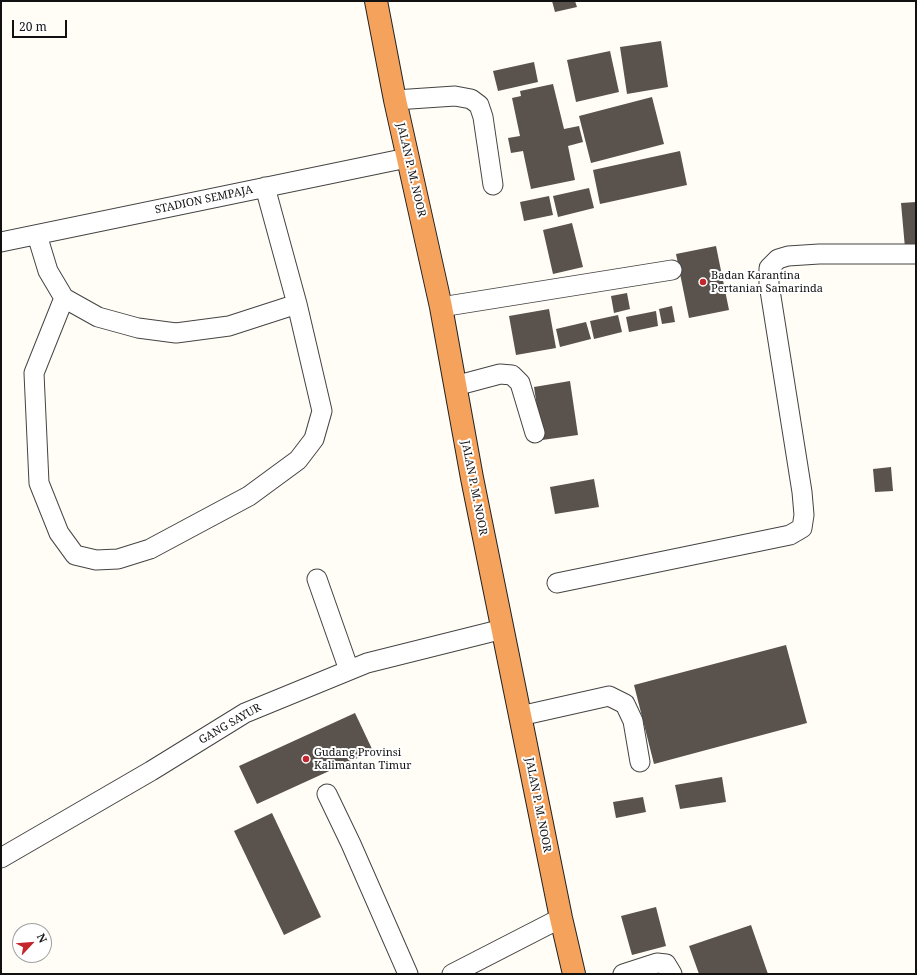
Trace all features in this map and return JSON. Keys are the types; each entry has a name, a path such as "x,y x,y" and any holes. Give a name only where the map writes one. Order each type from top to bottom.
{"highway":[{"name":"JALAN P. M. NOOR","path":"376,1 407,158 441,307 455,386 560,918 574,974"}],"street":[{"path":"395,100 455,96 471,99 479,105 483,117 493,185"},
{"name":"STADION SEMPAJA","path":"1,242 407,158"},
{"path":"64,298 34,373 39,482 59,533 75,555 96,560 118,559 150,549 248,496 298,460 314,439 322,411 297,304 265,187"},
{"path":"36,235 48,271 64,298 98,317 138,328 176,333 229,326 297,304"},
{"path":"557,583 790,535 802,528 804,515 802,492 769,284 769,268 778,259 788,256 819,254 916,254"},
{"path":"441,307 672,270"},
{"path":"455,386 500,374 512,375 520,383 535,433"},
{"path":"318,579 349,670"},
{"name":"GANG SAYUR","path":"1,858 151,771 245,713 367,663 503,629"},
{"path":"520,716 609,696 625,704 633,721 640,762"},
{"path":"327,794 351,844 408,974"},
{"path":"452,974 560,918"},
{"path":"623,974 657,963 666,964 672,974"}],"building":[{"path":"552,1 575,1 577,7 555,12"},
{"path":"661,41 668,87 627,94 620,47"},
{"path":"610,51 619,92 576,102 567,60"},
{"path":"534,62 538,82 498,91 493,71"},
{"path":"553,84 564,129 579,126 583,142 568,146 575,180 531,189 523,151 511,153 508,138 520,136 512,98 521,96 520,91"},
{"path":"652,97 664,144 591,163 579,116"},
{"path":"680,151 687,185 600,204 593,170"},
{"path":"589,188 594,208 558,217 553,196"},
{"path":"549,196 553,215 524,221 520,202"},
{"path":"916,202 916,247 905,248 901,203"},
{"path":"572,223 583,267 553,274 543,230"},
{"name":"Badan Karantina Pertanian Samarinda","path":"716,246 729,310 689,318 676,254"},
{"path":"627,293 630,309 614,313 611,296"},
{"path":"672,306 675,322 662,324 659,309"},
{"path":"549,309 556,348 516,355 509,316"},
{"path":"656,311 658,326 629,332 626,317"},
{"path":"618,315 622,332 594,339 590,321"},
{"path":"586,322 591,339 560,347 556,329"},
{"path":"570,381 578,435 542,440 534,387"},
{"path":"891,467 893,491 875,492 873,469"},
{"path":"594,479 599,507 555,514 550,487"},
{"path":"786,645 807,723 654,764 634,685"},
{"name":"Gudang Provinsi Kalimantan Timur","path":"355,713 373,751 257,804 239,766"},
{"path":"722,777 726,802 680,809 675,785"},
{"path":"643,797 646,812 616,818 613,802"},
{"path":"272,813 321,917 284,935 234,831"},
{"path":"656,907 666,946 632,955 621,916"},
{"path":"751,925 768,974 699,974 689,946"}],"place":[{"name":"Badan Karantina Pertanian Samarinda","path":"703,282"},
{"name":"Gudang Provinsi Kalimantan Timur","path":"306,759"}]}
